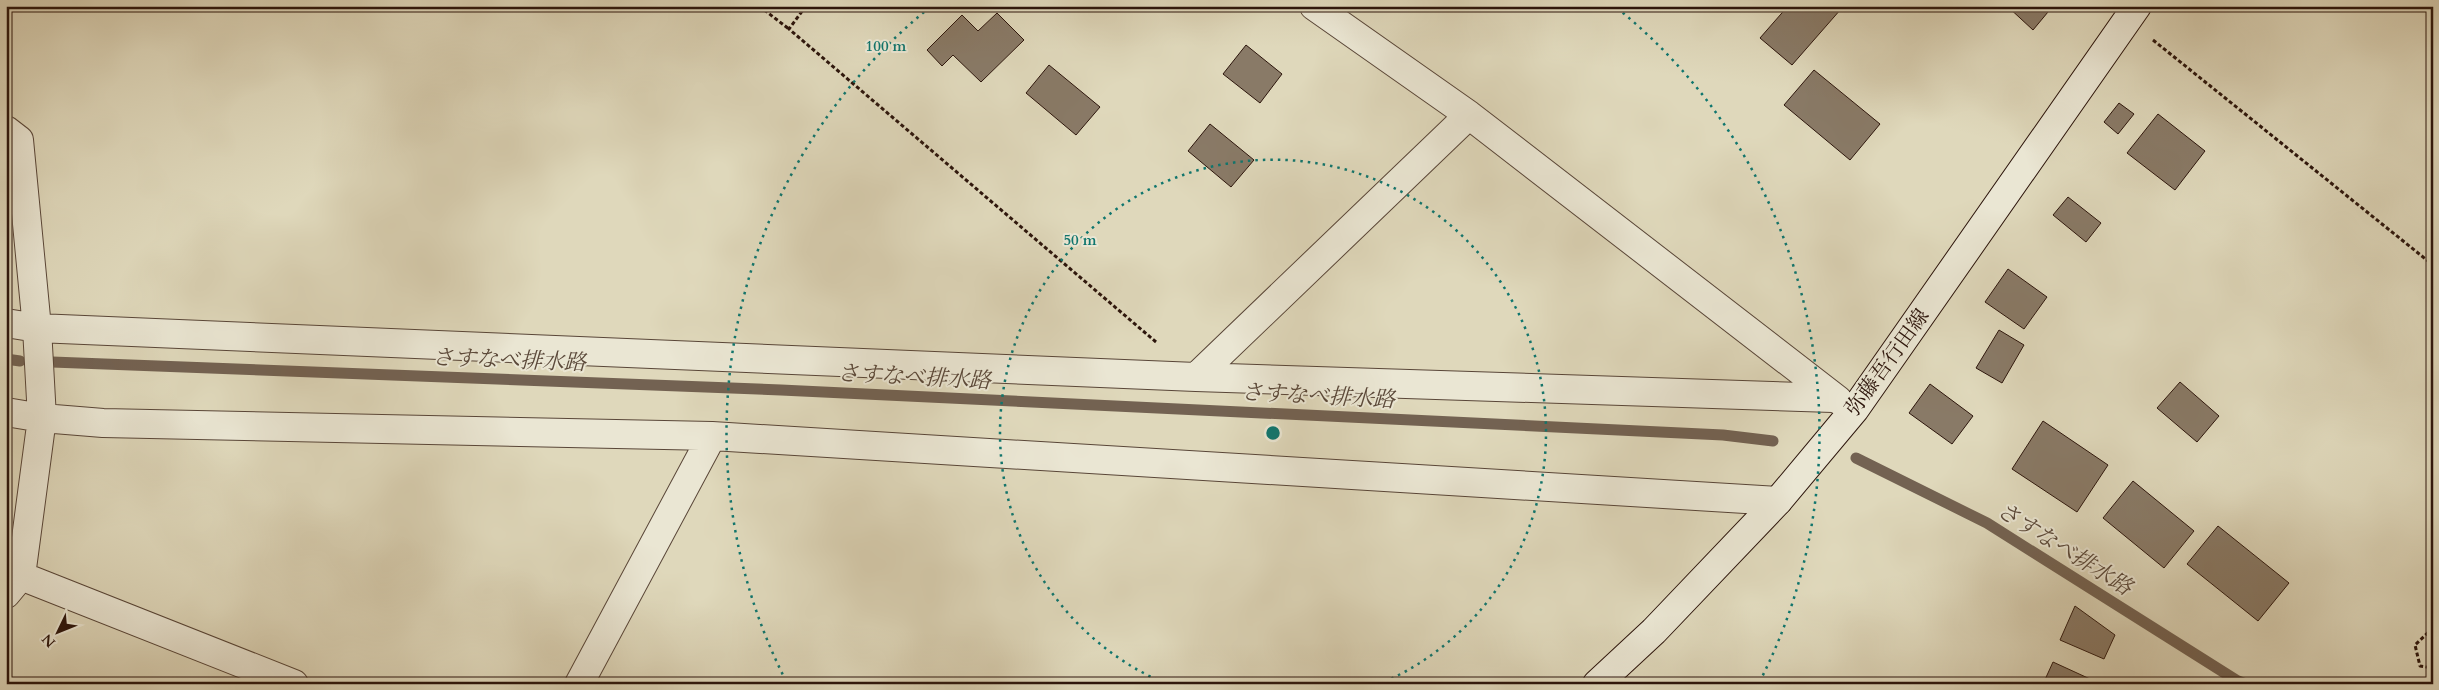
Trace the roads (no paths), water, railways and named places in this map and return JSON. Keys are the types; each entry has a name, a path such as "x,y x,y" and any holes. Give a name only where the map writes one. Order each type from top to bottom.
{"street":[{"path":"1314,6 1470,115 1844,403"},
{"name":"弥藤吾行田線","path":"1596,684 1654,631 1778,501 1844,403 2132,13"},
{"path":"1196,377 1470,115"},
{"path":"6,130 19,140 37,328 42,418 14,585 294,684"},
{"path":"6,323 37,328 1844,403"},
{"path":"6,412 42,418 103,423 712,436 1778,501"},
{"path":"578,684 712,436"}],"waterway":[{"name":"さすなべ排水路","path":"6,359 20,361"},
{"name":"さすなべ排水路","path":"52,362 781,390 1723,435 1773,441"},
{"name":"さすなべ排水路","path":"1856,458 1987,523 2236,680 2246,684"}]}
